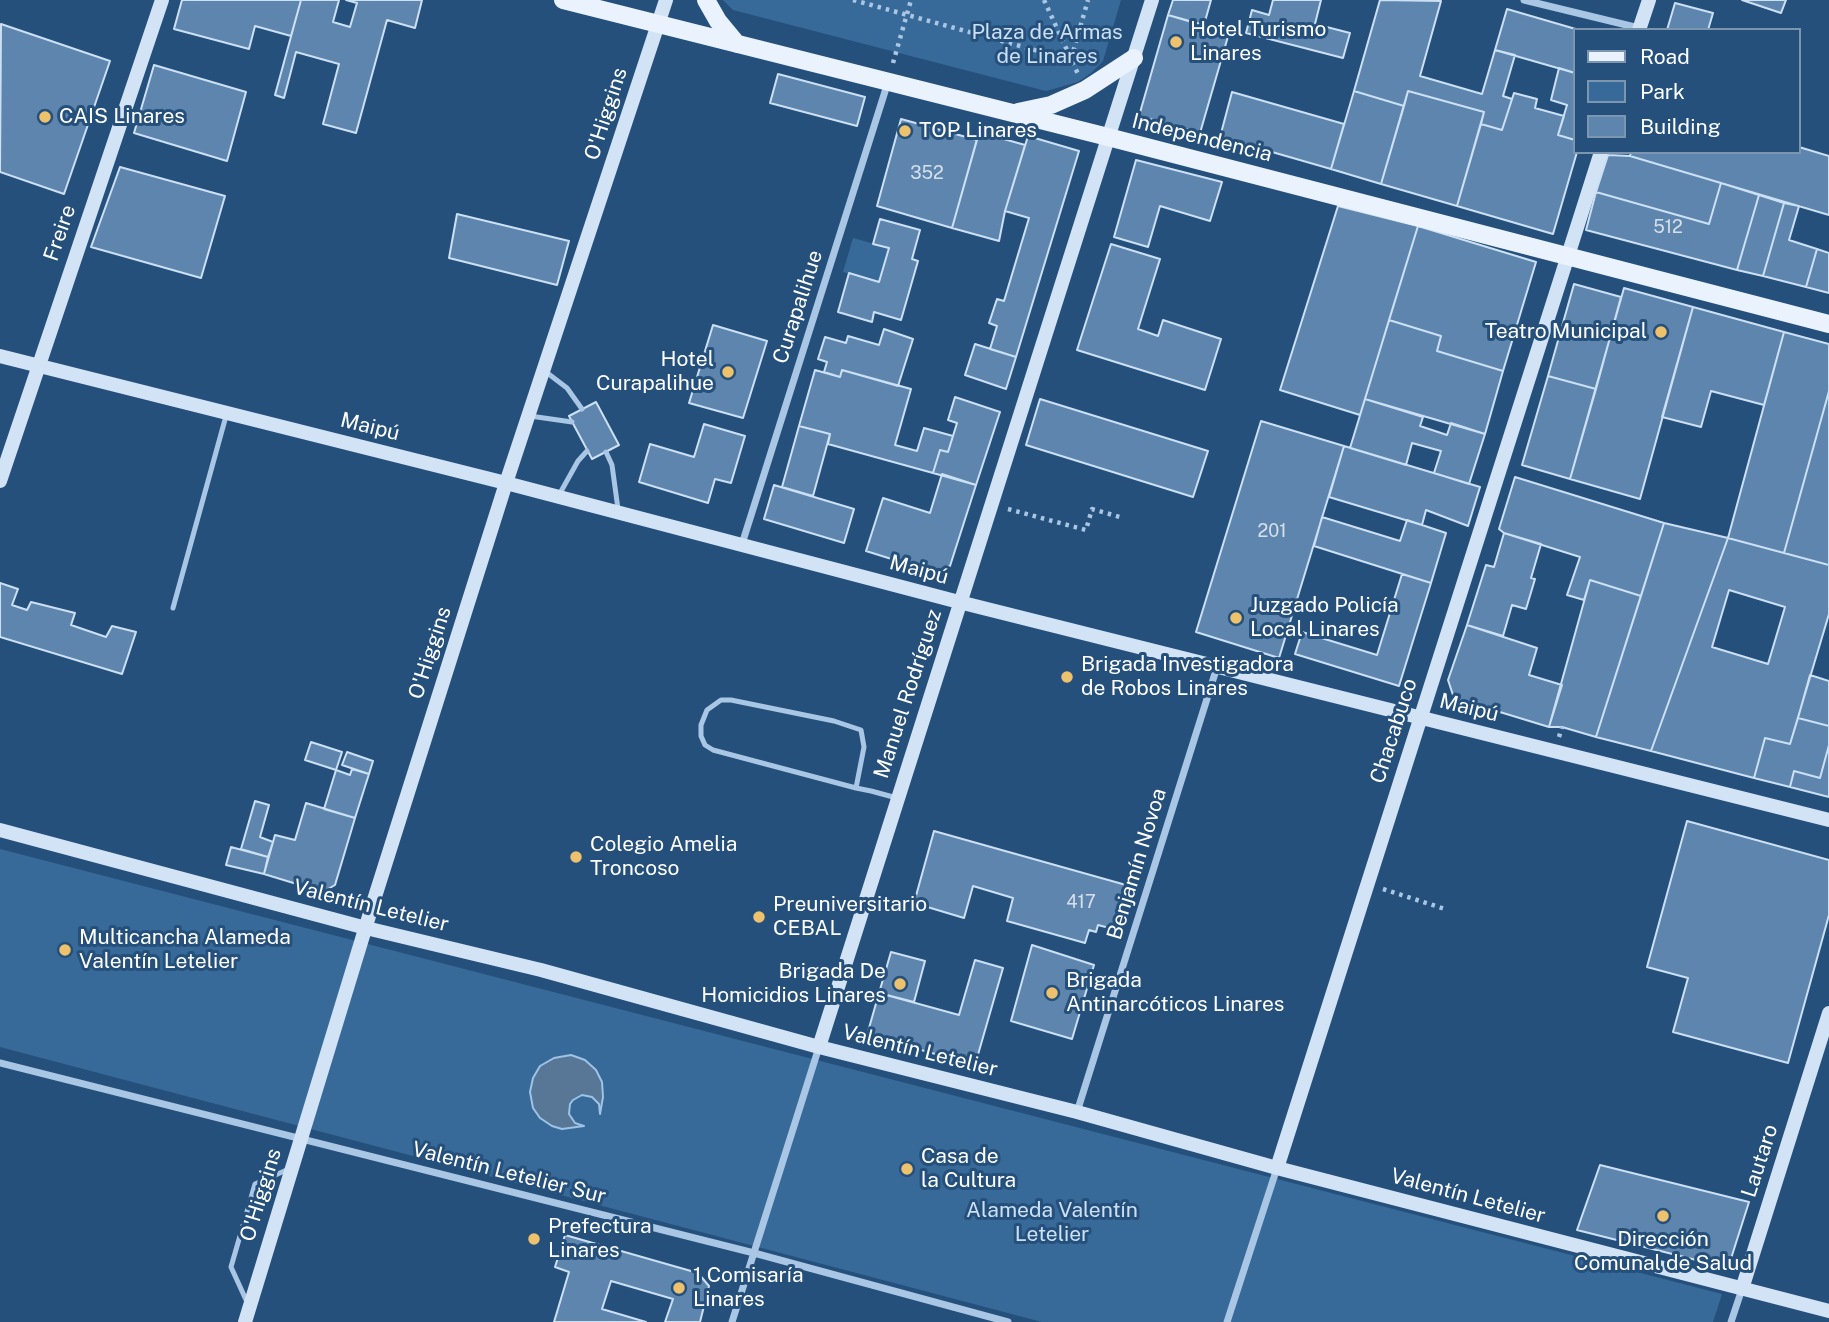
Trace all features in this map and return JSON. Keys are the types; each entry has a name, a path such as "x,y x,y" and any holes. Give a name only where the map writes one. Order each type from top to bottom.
{"main road":[{"name":"Freire","path":"0,481 162,0"},
{"name":"Independencia","path":"563,0 1108,137 1829,324"},
{"name":"O'Higgins","path":"245,1322 506,483 666,0"},
{"path":"706,0 718,21 737,44"},
{"name":"Manuel Rodríguez","path":"819,1047 1152,0"},
{"path":"1639,28 1649,0"},
{"path":"1014,113 1051,105 1085,90 1134,58"},
{"name":"Chacabuco","path":"1277,1168 1600,154"},
{"name":"Maipú","path":"0,356 558,496 959,602 1829,820"},
{"name":"Valentín Letelier","path":"0,830 366,928 541,970 819,1047 1077,1112 1277,1168 1829,1311"},
{"name":"Lautaro","path":"1742,1289 1829,1013"}],"street":[{"path":"1524,0 1635,28"},
{"name":"Curapalihue","path":"741,544 888,82"},
{"name":"Benjamín Novoa","path":"1077,1112 1217,667"},
{"name":"Manuel Rodríguez","path":"732,1322 819,1047"},
{"name":"Valentín Letelier Sur","path":"0,1063 754,1253 1008,1322"},
{"name":"Chacabuco","path":"1227,1322 1277,1168"},
{"name":"Lautaro","path":"1731,1322 1742,1289"}],"lane":[{"path":"543,370 567,388 582,409"},
{"path":"173,608 227,413"},
{"path":"529,416 572,422"},
{"path":"558,496 578,461 587,451"},
{"path":"606,452 612,465 619,512"},
{"path":"856,788 864,747 860,730 834,721 731,700 721,700 707,710 701,725 701,736 705,745 713,750 856,788 897,798"},
{"path":"250,1306 231,1268 255,1184 292,1168"}],"path":[{"path":"853,0 1071,60"},
{"path":"888,82 911,0"},
{"path":"1044,0 1071,60"},
{"path":"1071,60 1088,0"},
{"path":"990,506 1086,530 1092,509 1120,517"},
{"path":"1366,884 1446,909"}],"green space":[{"name":"Plaza de Armas de Linares","path":"723,0 1121,0 1103,61 1078,82 1046,91 733,10"},
{"path":"853,238 889,248 879,282 843,272"},
{"name":"Alameda Valentín Letelier","path":"0,849 1722,1294 1713,1322 1042,1322 0,1047"}],"shaded area":[{"path":"571,1055 585,1060 596,1070 602,1082 603,1097 600,1114 599,1104 592,1097 582,1095 573,1100 569,1114 575,1123 584,1126 562,1129 540,1118 533,1108 530,1092 533,1078 540,1066 554,1058"}],"building":[{"path":"182,0 301,0 291,36 255,26 249,49 174,29"},
{"path":"301,0 339,0 333,22 350,27 357,3 346,0 422,0 415,28 387,20 356,133 323,124 339,64 296,52 284,98 275,95"},
{"path":"1173,0 1211,0 1204,25 1168,15"},
{"path":"1273,0 1321,0 1315,24 1350,33 1343,58 1246,33 1252,10 1269,15"},
{"path":"1380,0 1441,1 1420,76 1482,94 1495,50 1515,55 1503,96 1512,99 1502,130 1481,124 1484,112 1408,91 1404,106 1354,91"},
{"path":"1742,0 1786,0 1781,13"},
{"path":"1675,3 1713,13 1709,28 1668,28"},
{"path":"1507,9 1574,29 1574,73 1495,50"},
{"path":"1168,15 1229,33 1200,133 1139,116"},
{"name":"CAIS Linares","path":"1,24 110,61 64,194 0,172"},
{"path":"154,65 246,92 227,161 134,133"},
{"path":"1559,68 1574,73 1574,140 1558,135 1567,105 1551,100"},
{"path":"778,74 865,97 857,126 770,103"},
{"path":"1354,91 1404,106 1381,184 1331,169"},
{"path":"1408,91 1484,112 1457,206 1381,184"},
{"path":"1232,92 1344,124 1331,169 1220,137"},
{"path":"1514,93 1537,99 1535,108 1564,116 1558,135 1574,140 1574,154 1576,154 1553,234 1457,206 1481,124 1502,130"},
{"path":"901,119 977,140 952,228 877,206"},
{"path":"979,132 1025,145 999,241 952,228"},
{"path":"1028,136 1079,151 1016,357 990,349 997,326 989,323 997,299 1004,301 1029,218 1005,211"},
{"path":"1801,148 1829,156 1829,215 1630,156 1801,154"},
{"path":"1608,155 1630,156 1721,183 1709,224 1596,192"},
{"path":"1136,160 1222,182 1210,221 1160,206 1148,247 1114,237"},
{"path":"120,167 225,196 201,278 91,247"},
{"path":"1721,183 1759,195 1737,270 1586,230 1596,192 1709,224"},
{"path":"1759,195 1784,203 1763,276 1737,270"},
{"path":"1784,203 1799,206 1789,240 1817,249 1806,287 1763,276"},
{"path":"1338,206 1418,226 1360,415 1280,390"},
{"path":"457,214 569,241 557,285 449,258"},
{"path":"880,219 920,230 912,259 918,261 901,320 874,312 872,322 838,312 849,273 879,282 889,248 873,244"},
{"path":"1418,226 1536,262 1503,371 1437,351 1441,336 1389,320"},
{"path":"1111,244 1160,259 1138,329 1158,336 1163,320 1221,339 1205,390 1077,350"},
{"path":"1817,249 1829,253 1829,293 1806,287"},
{"path":"1574,284 1621,297 1596,389 1548,376"},
{"path":"1624,288 1693,307 1640,499 1570,479"},
{"path":"1693,307 1784,332 1764,405 1711,391 1701,427 1662,417"},
{"path":"1389,320 1441,336 1437,351 1503,371 1485,434 1365,399"},
{"name":"Hotel Curapalihue","path":"713,325 767,341 743,418 689,403"},
{"path":"884,329 913,339 898,386 842,370 840,377 824,372 827,362 818,359 825,337 846,343 848,336 879,345"},
{"path":"1784,332 1829,344 1829,391 1784,553 1728,538"},
{"path":"975,344 1016,357 1006,389 965,375"},
{"path":"815,370 840,377 842,370 911,389 895,445 917,451 924,428 953,436 948,452 940,450 933,473 828,444 830,434 799,426"},
{"path":"1548,376 1596,389 1570,479 1522,465"},
{"path":"1829,391 1829,565 1784,553"},
{"path":"955,397 1000,412 976,485 933,473 940,450 948,452 957,423 948,420"},
{"path":"1040,399 1208,451 1193,497 1026,445"},
{"path":"1365,399 1423,417 1420,426 1447,435 1451,423 1485,434 1469,484 1434,473 1441,451 1412,443 1406,465 1350,448"},
{"path":"596,402 619,445 592,459 569,416"},
{"path":"1261,421 1344,446 1279,658 1196,632"},
{"path":"704,424 745,436 731,483 715,479 708,503 639,482 650,444 694,457"},
{"path":"799,426 830,434 813,496 782,487"},
{"path":"1344,446 1480,487 1468,526 1426,510 1422,525 1329,497"},
{"path":"942,474 976,485 950,566 936,573 866,551 883,498 930,513"},
{"path":"1515,477 1664,523 1641,596 1590,580 1584,600 1567,595 1580,557 1504,533 1499,529"},
{"path":"774,485 854,509 844,543 764,519"},
{"path":"1322,517 1400,541 1407,520 1446,533 1431,583 1314,546"},
{"path":"1664,523 1728,538 1651,751 1596,737"},
{"path":"1504,533 1541,544 1526,609 1512,605 1503,636 1467,625 1486,565 1494,567"},
{"path":"1728,538 1829,565 1829,614 1790,744 1765,738 1754,778 1651,751","holes":["1729,590 1785,607 1768,664 1712,647"]},
{"path":"1402,574 1431,583 1399,686 1295,654 1302,632 1377,655"},
{"path":"1590,580 1641,596 1596,737 1562,727 1549,727"},
{"path":"0,583 18,589 12,605 27,610 31,602 75,613 71,625 106,637 112,626 136,632 122,674 0,637"},
{"path":"1467,625 1537,648 1529,675 1562,685 1549,727 1454,698 1448,680"},
{"path":"1810,675 1829,681 1829,726 1798,718"},
{"path":"1798,718 1829,726 1829,745 1820,778 1794,771 1790,787 1754,778 1765,738 1790,744"},
{"path":"311,742 342,752 336,770 305,760"},
{"path":"1829,745 1829,797 1790,787 1794,771 1820,778"},
{"path":"347,752 373,761 369,774 342,765"},
{"path":"352,769 369,774 355,818 324,809 336,770 350,775"},
{"path":"255,801 269,805 260,837 273,842 268,857 241,849"},
{"path":"306,803 355,818 335,885 323,892 264,874 275,835 295,840"},
{"path":"1687,821 1829,860 1829,915 1788,1063 1673,1032 1688,978 1647,967"},
{"path":"934,831 1126,885 1113,929 1098,925 1096,932 1089,930 1085,943 1007,921 1013,898 973,886 964,918 914,903"},
{"path":"231,847 268,857 264,874 226,865"},
{"name":"Brigada Antinarcóticos Linares","path":"1032,945 1094,965 1072,1039 1011,1021"},
{"name":"Brigada De Homicidios Linares","path":"891,952 925,961 914,1002 879,993"},
{"path":"975,960 1003,968 975,1065 867,1035 879,993 959,1015"},
{"name":"Dirección Comunal de Salud","path":"1600,1165 1749,1202 1728,1268 1577,1230"},
{"path":"565,1235 698,1273 709,1286 700,1322 665,1322 673,1299 611,1281 602,1309 646,1322 554,1322 569,1272 555,1267"}],"place":[{"name":"Hotel Turismo Linares","path":"1176,42"},
{"name":"CAIS Linares","path":"45,117"},
{"name":"TOP Linares","path":"905,131"},
{"name":"Teatro Municipal","path":"1661,332"},
{"name":"Hotel Curapalihue","path":"728,372"},
{"name":"Juzgado Policía Local Linares","path":"1236,618"},
{"name":"Brigada Investigadora de Robos Linares","path":"1067,677"},
{"name":"Colegio Amelia Troncoso","path":"576,857"},
{"name":"Preuniversitario CEBAL","path":"759,917"},
{"name":"Multicancha Alameda Valentín Letelier","path":"65,950"},
{"name":"Brigada De Homicidios Linares","path":"900,984"},
{"name":"Brigada Antinarcóticos Linares","path":"1052,993"},
{"name":"Casa de la Cultura","path":"907,1169"},
{"name":"Dirección Comunal de Salud","path":"1663,1216"},
{"name":"Prefectura Linares","path":"534,1239"},
{"name":"1 Comisaría Linares","path":"679,1288"}]}
